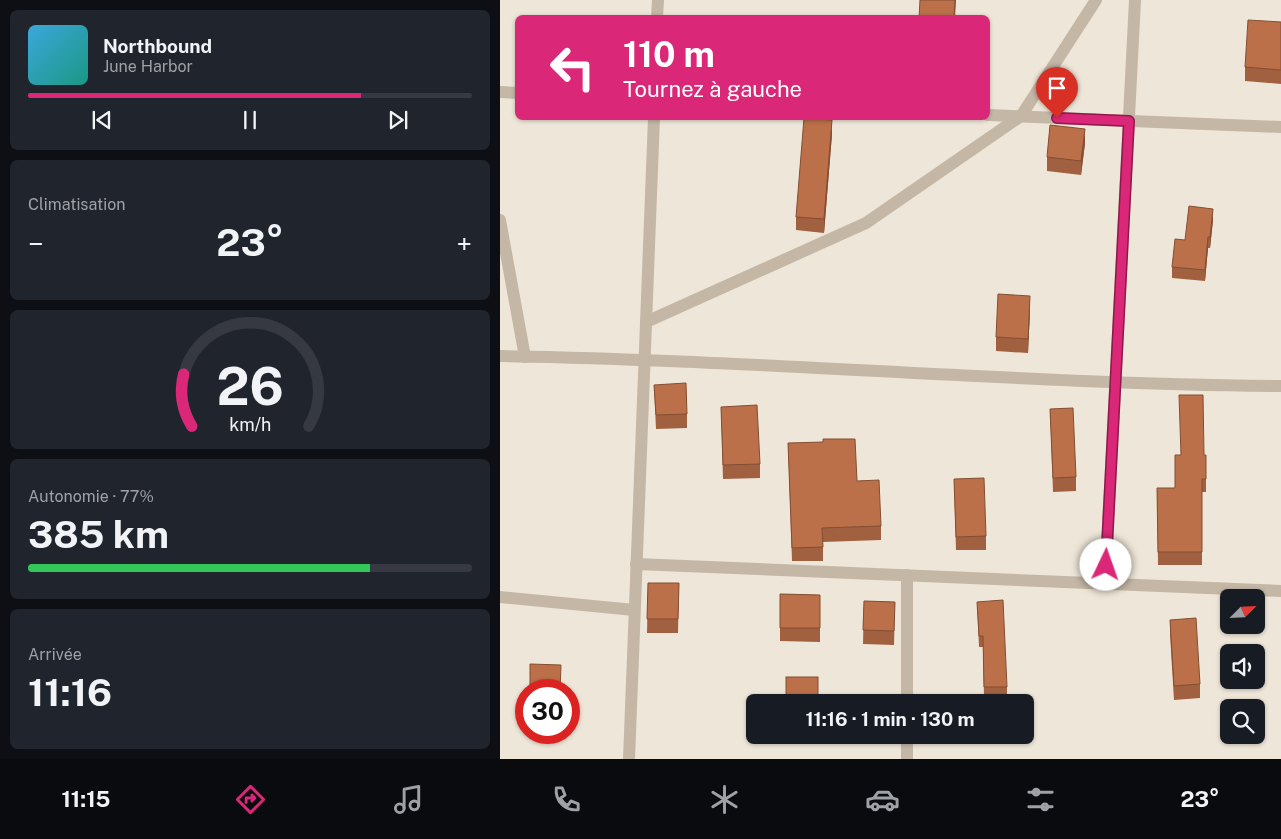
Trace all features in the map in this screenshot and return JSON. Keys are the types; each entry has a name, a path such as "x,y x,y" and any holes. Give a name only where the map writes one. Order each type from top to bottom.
{"street":[{"path":"657,15 658,0"},
{"path":"646,322 866,223 1022,116 1096,0"},
{"path":"1105,584 1135,0"},
{"path":"500,92 515,93"},
{"path":"990,115 1281,127"},
{"path":"629,759 654,120"},
{"path":"500,220 525,357"},
{"path":"500,356 644,359 1169,385 1281,386"},
{"path":"636,564 1281,590"},
{"path":"907,575 907,694"},
{"path":"500,597 634,610"},
{"path":"907,744 907,759"}],"building":[{"path":"920,0 955,0 954,15 919,15"},
{"path":"1248,20 1281,22 1281,70 1245,67"},
{"path":"804,120 832,120 824,219 796,217"},
{"path":"1050,125 1085,129 1081,161 1047,157"},
{"path":"1189,206 1213,209 1205,270 1172,267 1175,239 1185,240"},
{"path":"998,294 1030,296 1028,339 996,337"},
{"path":"686,383 687,414 656,415 654,385"},
{"path":"1179,395 1203,395 1206,479 1202,479 1202,552 1158,552 1157,488 1175,488 1175,455 1181,455"},
{"path":"757,405 760,464 723,465 721,407"},
{"path":"1073,408 1076,477 1053,478 1050,409"},
{"path":"823,439 855,439 857,481 879,480 881,526 822,528 823,547 792,548 788,443 823,442"},
{"path":"984,478 986,536 956,537 954,479"},
{"path":"648,583 679,583 678,619 647,619"},
{"path":"780,594 820,595 820,628 780,628"},
{"path":"1003,600 1007,687 984,687 983,636 979,636 977,602"},
{"path":"864,601 895,602 894,631 863,630"},
{"path":"1196,618 1200,684 1174,686 1170,620"},
{"path":"530,664 561,665 560,679 530,679"},
{"path":"786,677 818,677 818,694 786,694"}],"route":[{"path":"1057,118 1129,121 1106,565"}]}
